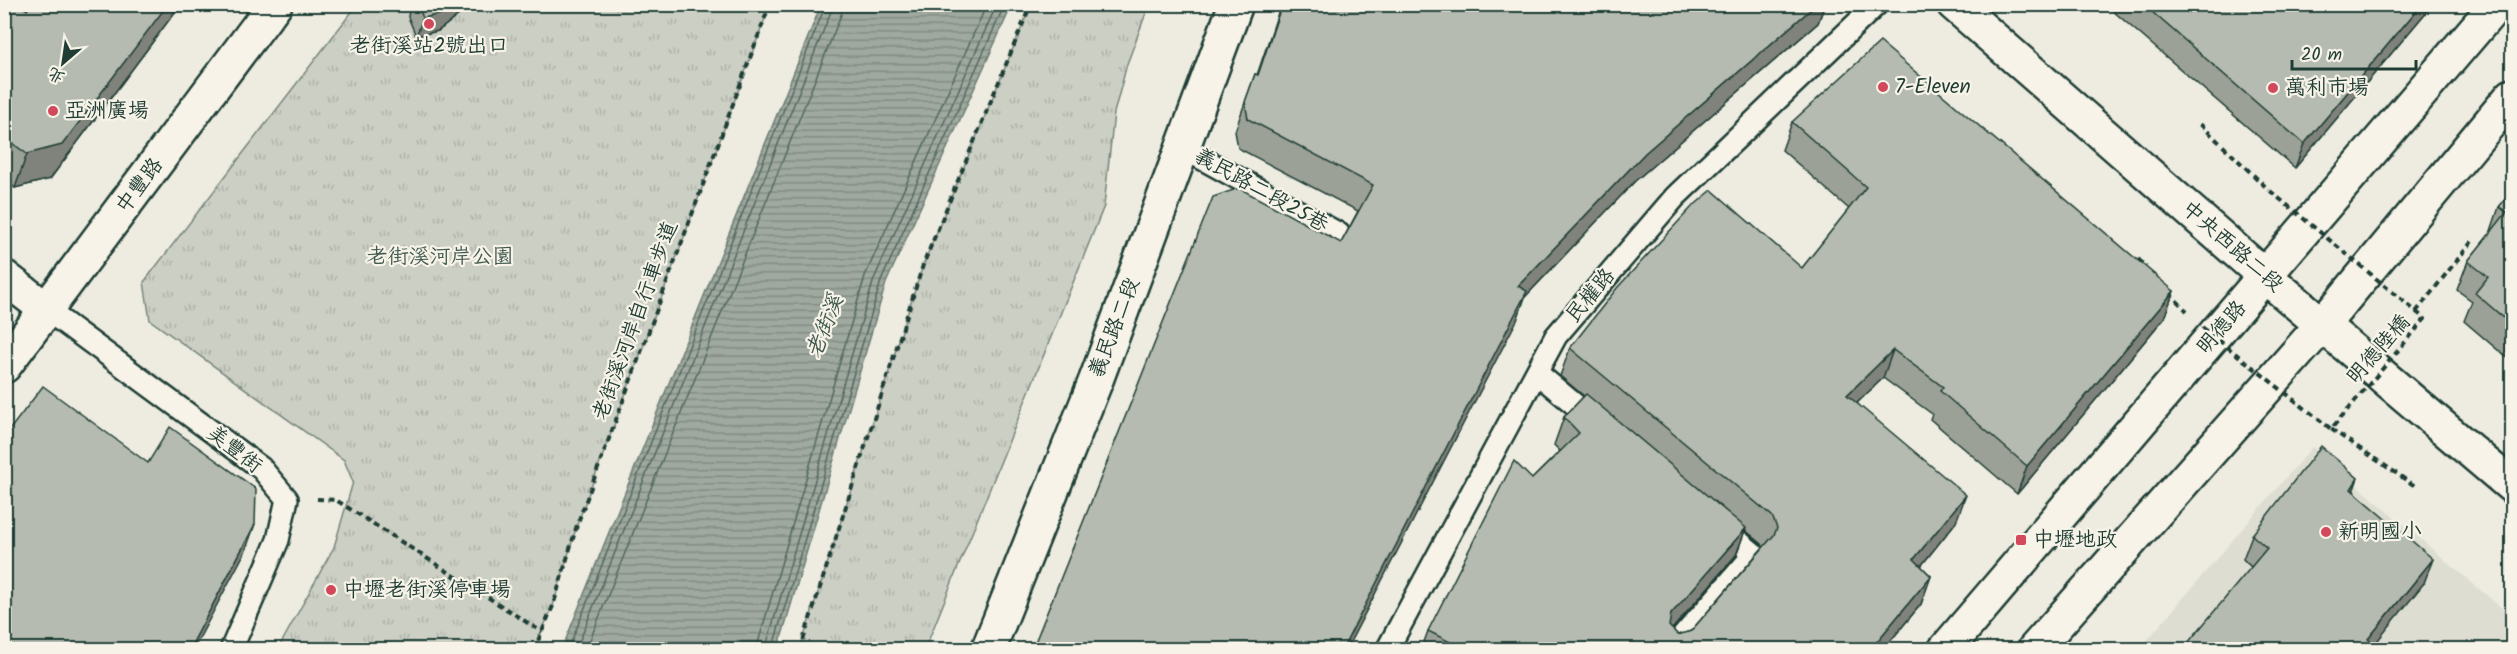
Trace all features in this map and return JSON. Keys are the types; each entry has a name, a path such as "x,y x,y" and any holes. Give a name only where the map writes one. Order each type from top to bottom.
{"street":[{"name":"中豐路","path":"4,366 274,4"},
{"name":"義民路二段","path":"988,650 1096,380 1236,4"},
{"name":"中央西路二段","path":"1954,4 2266,277 2512,486"},
{"name":"明德路","path":"1945,650 2497,4"},
{"path":"2034,650 2323,324 2512,96"},
{"path":"4,277 47,310"}],"lane":[{"name":"民權路","path":"1387,649 1556,336 1675,197 1877,4"},
{"name":"義民路二段25巷","path":"1183,148 1339,234"},
{"name":"美豐街","path":"47,310 261,468 287,498"},
{"path":"1537,373 1609,433"},
{"path":"231,650 278,540 287,498"},
{"path":"1671,650 1754,554 1708,516"}],"path":[{"name":"老街溪河岸自行車步道","path":"534,650 553,606 577,525 770,4"},
{"path":"800,650 923,265 1031,4"},
{"name":"明德陸橋","path":"2200,124 2270,190 2425,319 2331,429"},
{"path":"2416,312 2473,240"},
{"path":"2138,259 2154,276"},
{"path":"2162,285 2202,327 2331,429 2415,486"},
{"path":"287,498 336,500 542,632"}],"shaded area":[{"name":"新明國小","path":"2312,447 2512,617 2512,649 2139,650"}],"green space":[{"name":"老街溪河岸公園","path":"357,5 770,5 577,525 553,606 534,649 278,649 334,547 353,482 344,460 150,320 144,282"},
{"path":"1031,5 1149,5 1127,64 1114,113 1104,206 925,649 800,649 923,265"}],"water":[{"name":"老街溪","path":"821,5 1012,5 886,283 778,649 562,649"}],"building":[{"name":"亞洲廣場","path":"4,4 19,4 27,10 31,4 168,4 62,145 27,154 4,137"},
{"path":"417,4 456,4 445,13 423,18"},
{"path":"1282,4 1817,4 1645,153 1518,286 1527,291 1342,650 1032,650 1213,197 1239,188 1341,243 1373,185 1248,119 1245,102 1255,74 1258,75"},
{"name":"萬利市場","path":"2143,4 2422,4 2304,144"},
{"path":"1880,42 2174,291 2027,466 1940,391 1943,387 1893,350 1847,395 1966,495 1914,559 1931,576 1870,650 1466,650 1428,631 1514,461 1532,479 1579,433 1564,417 1586,394 1746,528 1671,614 1669,626 1678,635 1691,631 1774,535 1777,528 1772,516 1570,348 1617,288 1691,208 1712,190 1802,268 1866,187 1792,122"},
{"path":"2512,191 2512,325 2475,293 2488,277 2468,261 2507,212 2499,207"},
{"path":"43,386 148,463 170,427 256,489 255,524 189,650 4,650 4,437"},
{"name":"新明國小","path":"2321,446 2358,478 2351,489 2433,559 2368,639 2381,650 2182,650 2267,548 2252,535"}],"place":[{"name":"老街溪站2號出口","path":"429,24"},
{"name":"7-Eleven","path":"1883,87"},
{"name":"萬利市場","path":"2273,88"},
{"name":"亞洲廣場","path":"53,111"},
{"name":"新明國小","path":"2326,532"},
{"name":"中壢地政","path":"2021,540"},
{"name":"中壢老街溪停車場","path":"331,590"}]}
